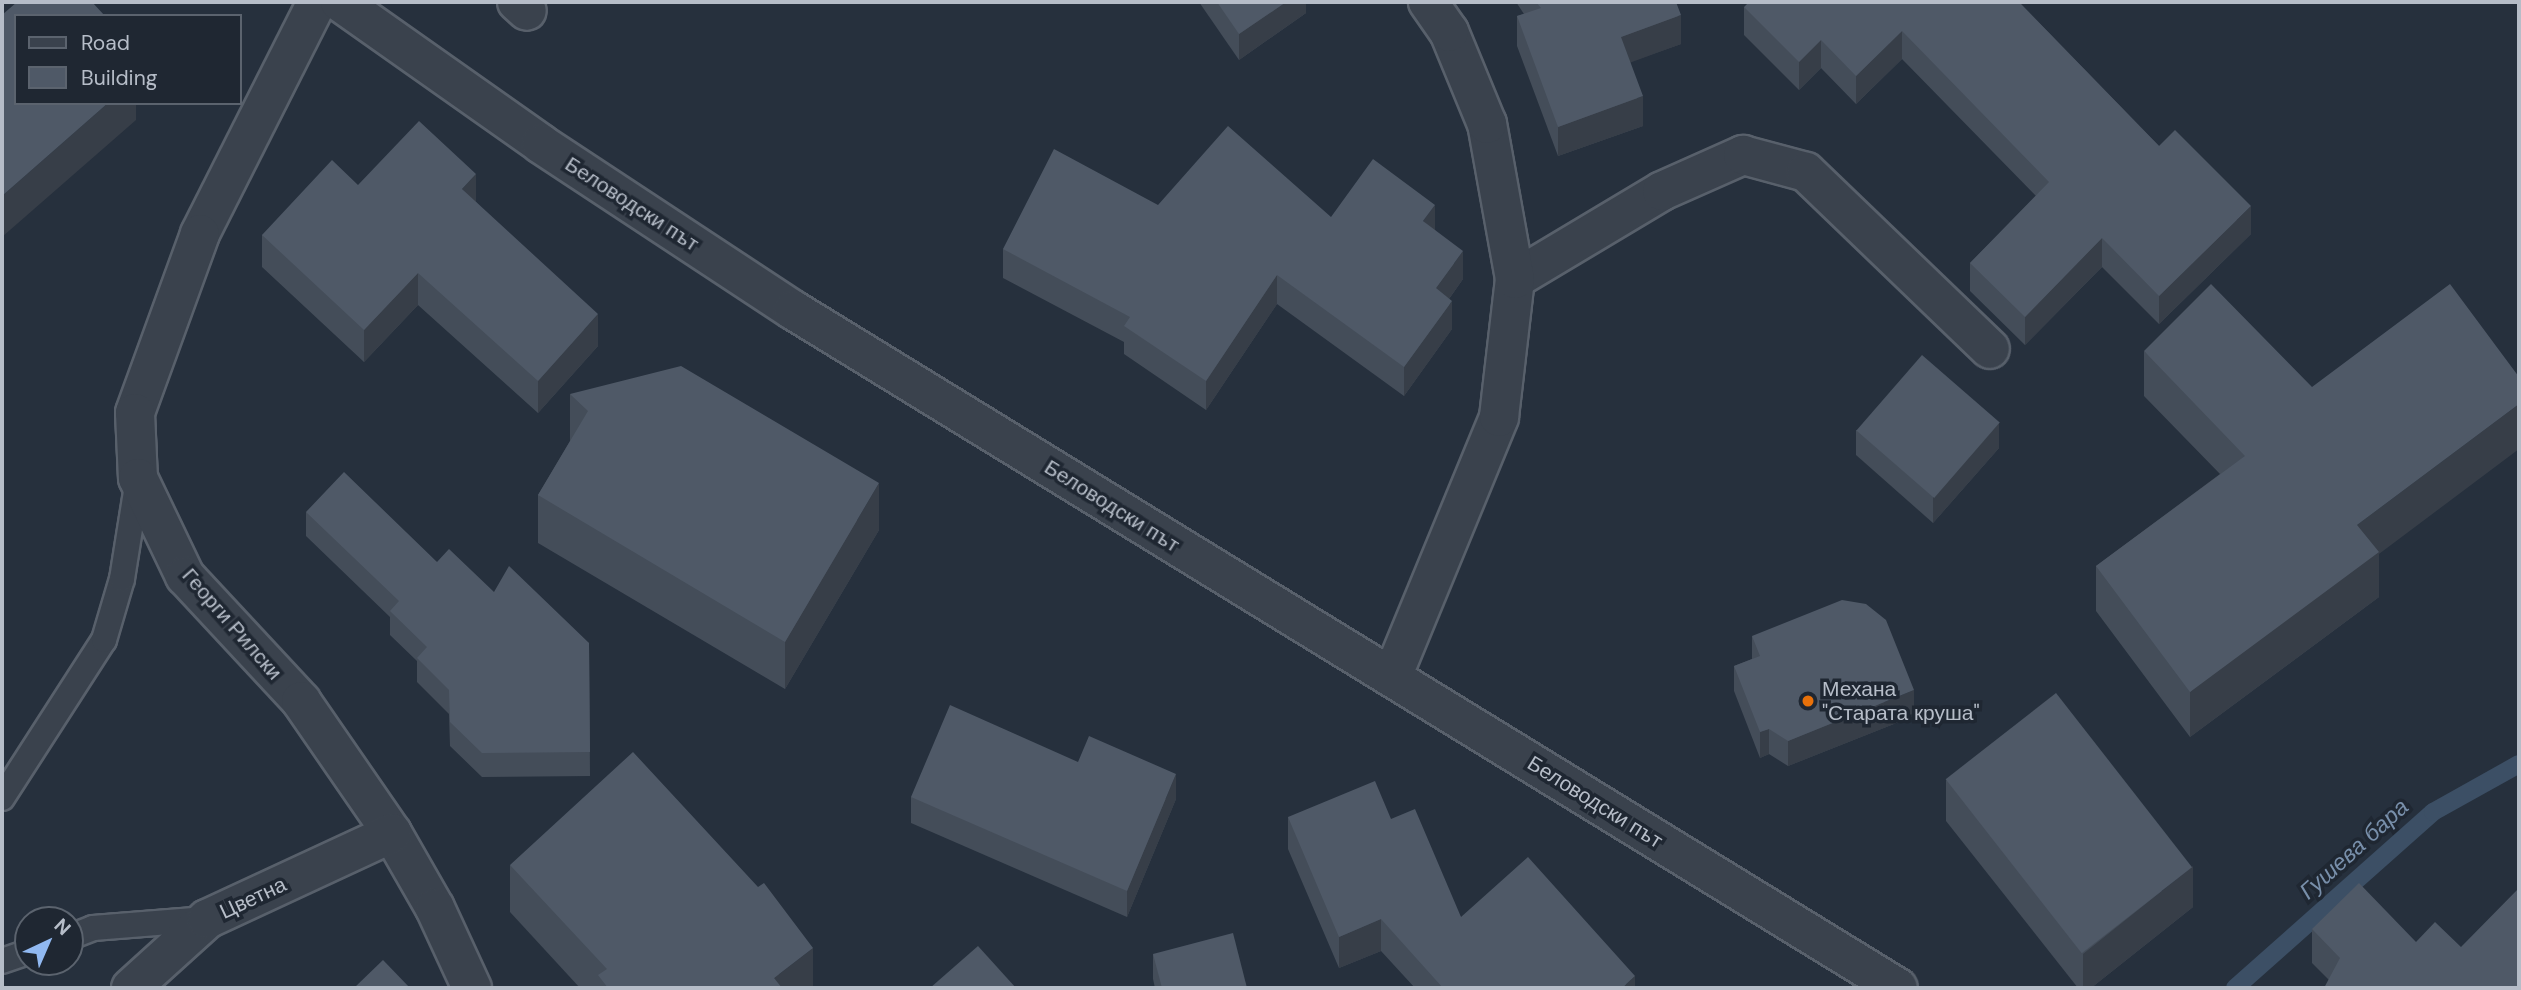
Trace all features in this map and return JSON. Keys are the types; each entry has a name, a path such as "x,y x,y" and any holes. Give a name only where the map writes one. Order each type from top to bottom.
{"street":[{"name":"Георги Рилски","path":"317,2 200,234 135,413 138,478 185,576 301,701 392,833 435,908 472,988"},
{"name":"Беловодски път","path":"340,2 541,144 793,310 1898,988"},
{"path":"1392,677 1499,417 1515,279 1487,124 1449,32 1428,2"},
{"path":"1515,279 1662,191 1743,155 1806,172 1990,349"},
{"name":"Цветна","path":"131,988 206,919 392,833"}],"lane":[{"path":"2,798 104,640 122,579 138,478"},
{"path":"84,932 93,928 206,919"}],"building":[{"path":"17,2 92,2 103,14 14,14 14,105 106,105 2,196 2,15"},
{"path":"1217,2 1286,2 1239,34"},
{"path":"1536,2 1676,2 1681,15 1621,37 1643,96 1558,127 1517,16 1541,8"},
{"path":"1749,2 2019,2 2159,146 2175,130 2251,206 2159,296 2102,238 2025,317 1970,263 2049,182 1902,31 1856,76 1821,40 1799,62 1744,7"},
{"path":"419,121 476,174 462,189 598,314 538,381 418,273 364,330 262,235 332,160 358,185"},
{"path":"1228,126 1331,217 1373,159 1435,205 1423,221 1463,251 1436,288 1452,301 1404,367 1277,275 1206,381 1124,326 1130,317 1003,249 1054,149 1158,205"},
{"path":"2211,284 2312,387 2450,284 2519,377 2519,404 2357,525 2379,552 2190,692 2096,566 2245,456 2144,351"},
{"path":"1922,355 2000,423 1934,498 1856,430"},
{"path":"681,366 879,483 785,642 538,495 588,411 570,394"},
{"path":"344,472 437,562 449,549 494,592 509,566 589,643 590,752 482,753 450,722 449,690 417,658 427,647 390,611 399,601 306,512"},
{"path":"1842,600 1866,604 1886,620 1914,690 1788,741 1769,729 1760,732 1734,666 1760,656 1752,636"},
{"path":"2056,693 2192,867 2082,953 1946,779"},
{"path":"950,705 1078,762 1089,736 1176,774 1127,891 911,797"},
{"path":"633,752 758,887 764,883 813,948 774,978 782,988 608,988 598,975 607,969 510,865"},
{"path":"1375,781 1391,819 1415,809 1461,917 1528,857 1635,976 1622,988 1443,988 1381,919 1339,937 1288,817"},
{"path":"2359,883 2416,942 2435,922 2461,947 2519,888 2519,988 2324,988 2340,958 2312,929"},
{"path":"1233,933 1247,988 1162,988 1153,954"},
{"path":"978,946 1016,988 930,988"},
{"path":"383,960 410,988 354,988"}],"waterway":[{"name":"Гушева бара","path":"2235,988 2433,812 2519,764"}],"place":[{"name":"Механа \"Старата круша\"","path":"1808,701"}]}
